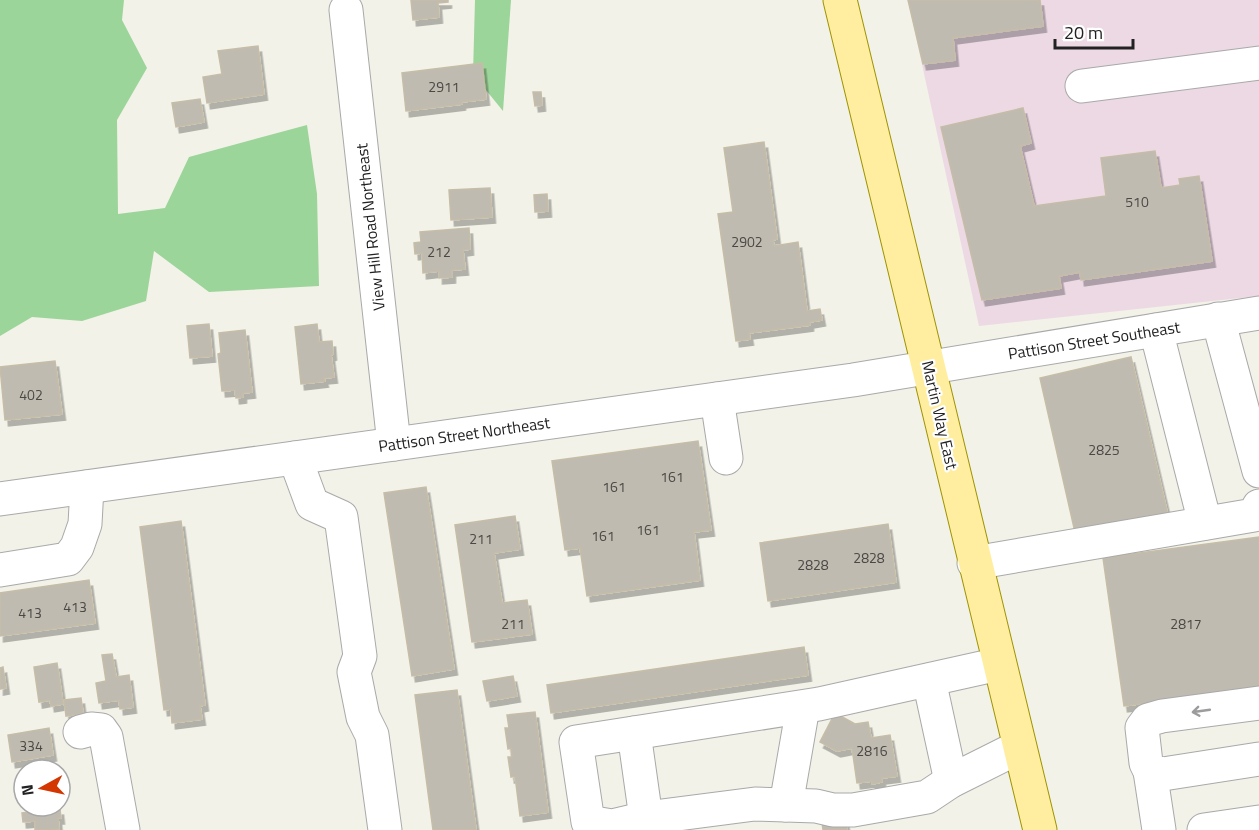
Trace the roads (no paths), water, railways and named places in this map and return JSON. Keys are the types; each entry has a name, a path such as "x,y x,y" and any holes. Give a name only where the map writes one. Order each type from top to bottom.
{"main road":[{"name":"Martin Way East","path":"840,0 1040,830"}],"street":[{"name":"View Hill Road Northeast","path":"346,10 394,444"},
{"path":"1082,86 1259,63"},
{"name":"Pattison Street Southeast","path":"928,368 1259,313"},
{"path":"1218,320 1259,471"},
{"path":"1156,330 1205,523"},
{"name":"Pattison Street Northeast","path":"0,499 928,368"},
{"path":"717,399 726,458"},
{"path":"294,458 312,504 340,517 360,656 354,672 363,717 372,735 385,830"},
{"path":"0,570 68,559 77,547 85,524 87,486"},
{"path":"974,563 1254,515 1259,506"},
{"path":"999,664 803,707 576,742 588,822 612,826 755,804 853,810 927,797 951,781 1019,747"},
{"path":"929,680 951,781"},
{"path":"1160,830 1150,771 1146,763 1142,728 1148,720 1162,716 1259,703"},
{"path":"786,805 803,707"},
{"path":"80,732 91,729 101,730 106,736 123,830"},
{"path":"634,733 646,819"},
{"path":"1150,771 1163,774 1259,759"},
{"path":"1204,830 1259,822"}]}
